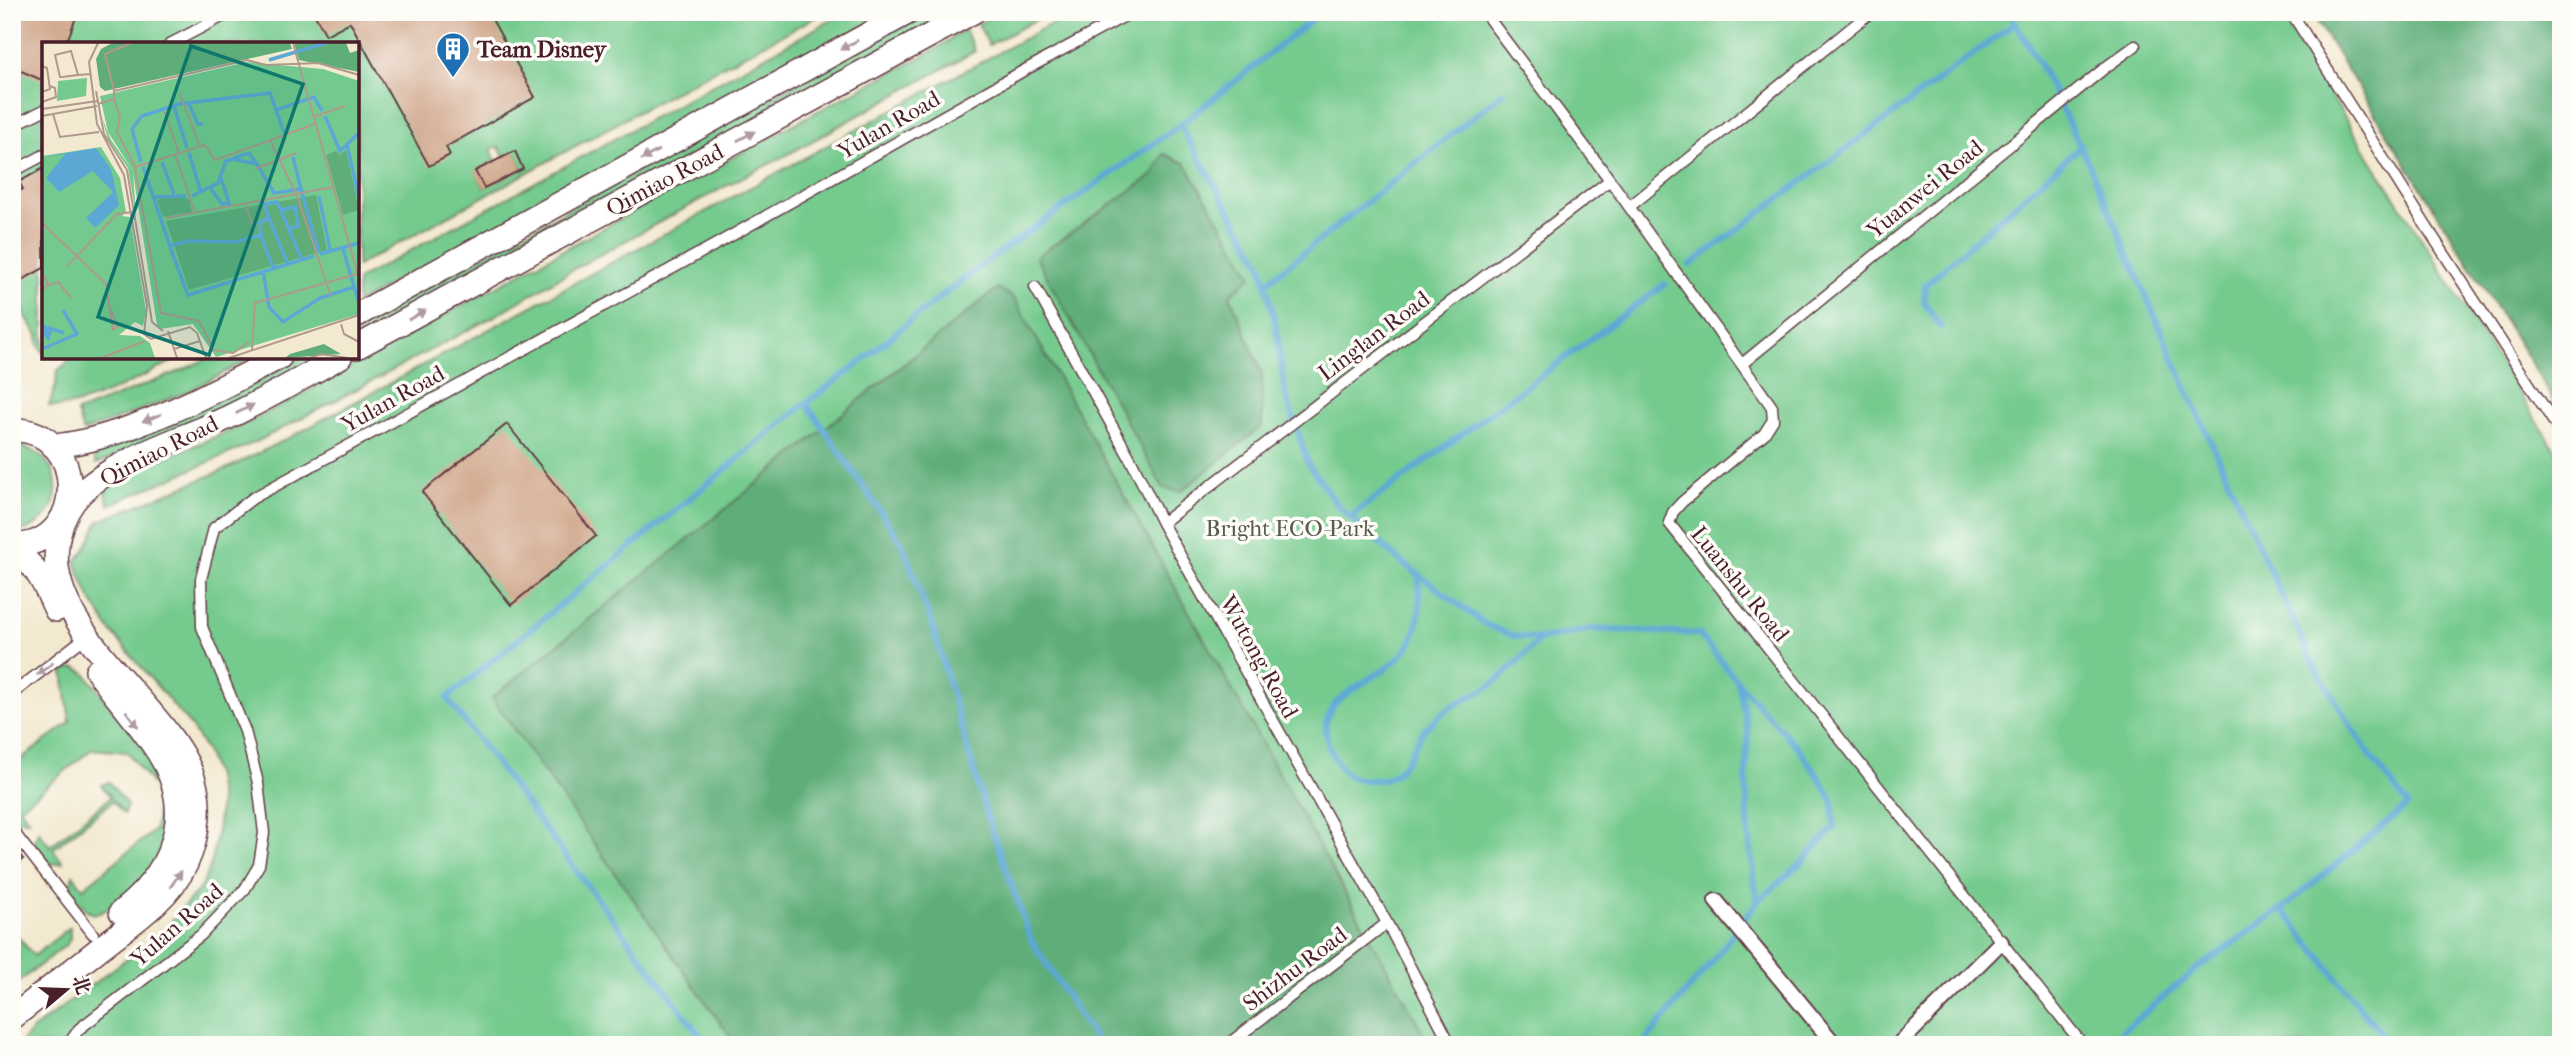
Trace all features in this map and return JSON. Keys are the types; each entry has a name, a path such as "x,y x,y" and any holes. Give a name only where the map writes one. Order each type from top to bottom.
{"street":[{"name":"Qimiao Road","path":"359,314 909,12"},
{"name":"Qimiao Road","path":"359,347 973,12"},
{"name":"Qimiao Road","path":"53,446 79,443 125,429 233,382 276,359"},
{"name":"Qimiao Road","path":"12,547 37,541 51,531 81,493 110,472 248,407 336,359"},
{"path":"12,430 38,435 53,446 65,461 71,480 70,500 57,540 56,567 66,598 82,640 167,768 178,810 172,848 163,868 133,902 12,998"},
{"path":"12,547 39,573 61,620 159,723 185,761 197,792 198,814 186,865 173,884 156,902 12,1018"},
{"path":"1716,901 1835,1045"},
{"path":"1898,1045 2001,942"}],"lane":[{"path":"174,42 231,12"},
{"name":"Yulan Road","path":"68,1045 79,1029 201,935 245,889 259,865 264,833 258,783 245,731 202,627 201,579 214,528 253,498 1132,12"},
{"name":"Luanshu Road","path":"1484,12 1629,207 1772,407 1773,420 1764,433 1682,502 1673,512 1669,523 2083,1045"},
{"path":"1629,207 1871,12"},
{"path":"2291,12 2561,433"},
{"name":"Yuanwei Road","path":"1742,364 2135,46"},
{"path":"12,126 42,111"},
{"path":"12,172 42,156"},
{"name":"Linglan Road","path":"1162,523 1609,180"},
{"name":"Wutong Road","path":"1035,287 1131,460 1162,523 1387,923 1451,1045"},
{"path":"12,694 82,640"},
{"path":"12,830 93,934"},
{"name":"Shizhu Road","path":"1227,1045 1387,923"}],"green space":[{"path":"12,12 825,12 359,265 359,42 42,42 42,351 38,344 38,335 17,303 12,306","holes":["498,146 504,156 515,152 523,169 484,188 476,171 496,160 491,150"]},
{"path":"846,12 889,12 359,302 359,279"},
{"path":"926,12 946,12 948,16 359,338 359,325"},
{"path":"999,12 1050,12 989,45 978,24"},
{"name":"Bright ECO-Park","path":"1073,12 2278,12 2561,459 2561,1045 19,1045 31,1031 162,932 202,886 211,864 218,825 220,802 216,777 206,751 190,725 109,629 90,598 75,562 85,550 99,521 224,470 291,437"},
{"path":"2311,12 2561,12 2561,411"},
{"path":"965,30 975,51 577,267 495,316 258,441 109,505 102,483 237,428 305,393 816,112 929,53"},
{"path":"1164,154 1185,163 1252,276 1230,295 1262,374 1262,426 1180,492 1163,488 1036,257 1153,175"},
{"path":"998,288 1014,298 1430,1045 736,1045 492,698"},
{"path":"69,359 177,359 96,397 78,403 49,406 56,385 57,371"},
{"path":"206,359 250,359 187,392 83,432 77,412"},
{"path":"299,359 319,359 212,415 96,464 93,454 248,387"},
{"path":"12,445 31,450 45,460 53,473 56,488 53,503 45,517 31,527 12,533"},
{"path":"69,668 84,672 153,760 165,795 165,831 156,861 126,894 98,913 85,909 69,888 73,875 83,888 155,830 160,794 127,752 92,749 20,808 29,820 15,819 12,815 12,766 70,722 63,672"},
{"path":"109,782 127,805 124,814 113,801 53,849 63,863 51,864 34,843 38,831 50,846 111,797 101,785"},
{"path":"70,927 67,944 12,987 12,929 34,956"}],"building":[{"path":"12,12 78,12 67,42 42,42 42,80 12,67"},
{"name":"Team Disney","path":"313,12 488,12 535,97 446,147 450,155 429,166 350,22 326,35"},
{"path":"515,151 523,169 484,188 475,171"},
{"path":"42,169 42,269 15,284 12,278 12,195 23,189 19,182"},
{"path":"507,424 596,536 511,605 422,492"},
{"path":"12,844 23,859 12,867"}],"waterway":[{"path":"1099,1045 1032,942 986,813 933,628 902,543 806,403 997,254 1180,125 1322,12"},
{"path":"2009,12 2040,65 2088,162 2187,390 2316,670 2367,751 2408,805 2282,909 2198,968 2106,1045"},
{"path":"1690,265 2015,23"},
{"path":"1266,283 1504,92"},
{"path":"1180,125 1261,264 1276,326 1285,392 1308,464 1339,507 1399,560 1485,624 1513,636 1541,639 1592,629 1699,634 1738,682 1748,732 1746,779 1749,836 1757,902 1715,958 1642,1045"},
{"path":"1941,327 1924,303 1925,285 2081,146"},
{"path":"1350,517 1665,284"},
{"path":"707,1045 447,698 806,403"},
{"path":"1418,574 1419,614 1411,642 1392,664 1346,694 1327,718 1326,734 1333,755 1347,774 1359,779 1373,780 1395,774 1430,724 1446,710 1497,681 1541,639"},
{"path":"1739,684 1798,748 1833,802 1834,828 1800,864 1757,902"},
{"path":"2282,909 2390,1045"}],"place":[{"name":"Team Disney","path":"453,79"}]}
